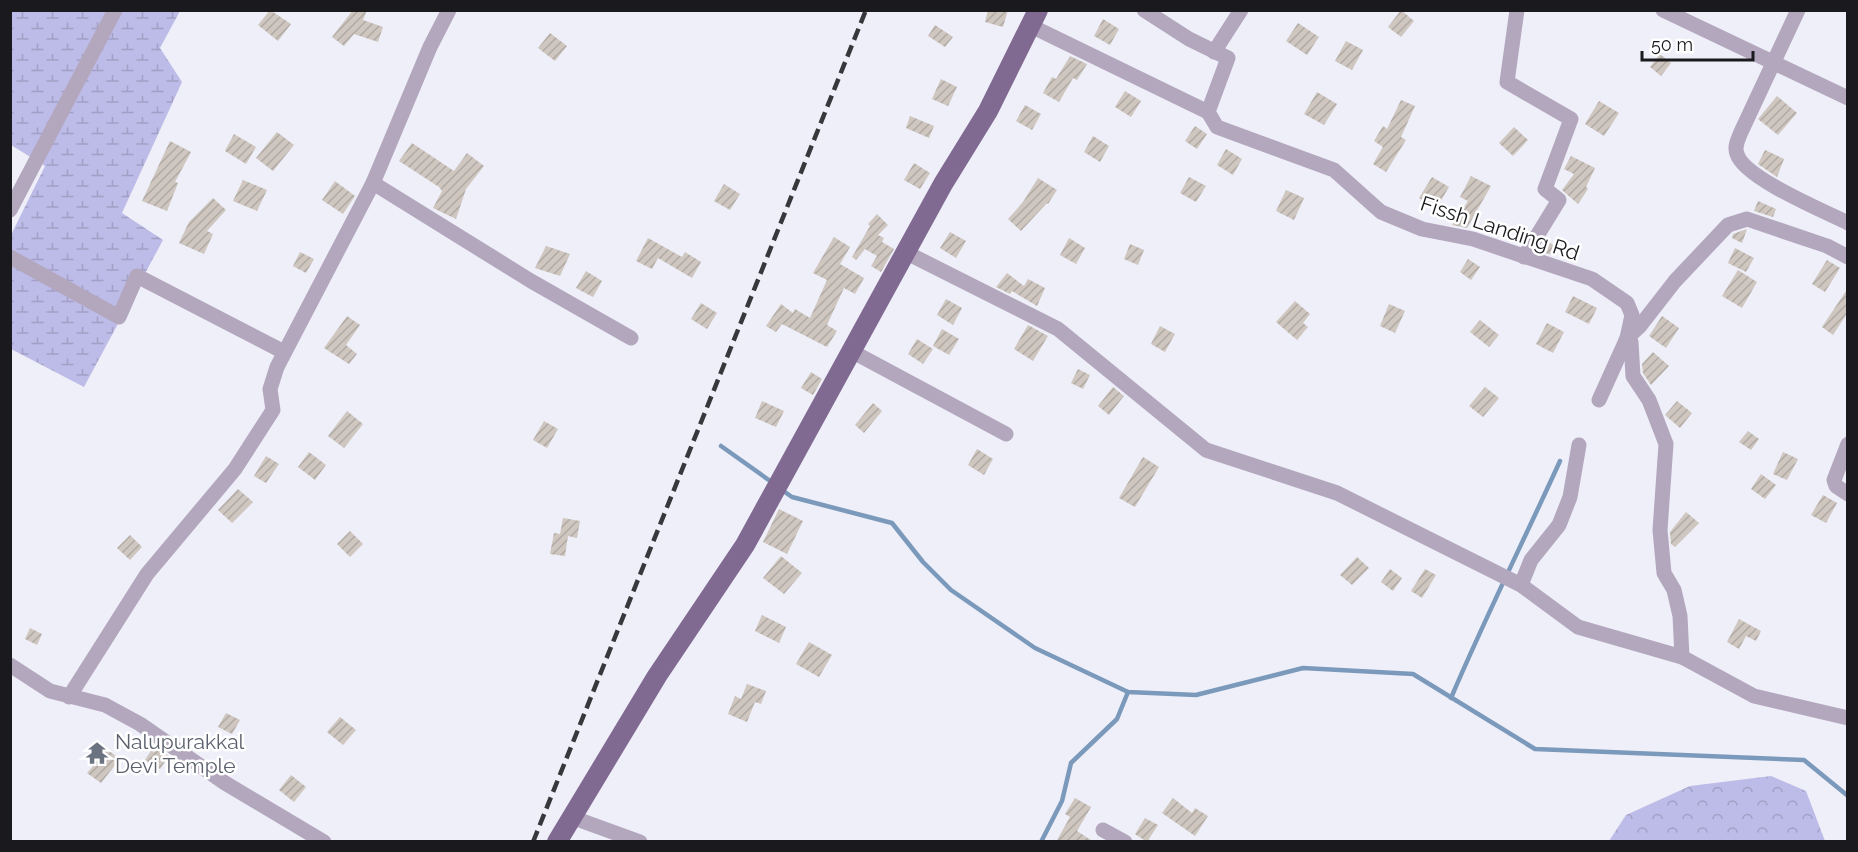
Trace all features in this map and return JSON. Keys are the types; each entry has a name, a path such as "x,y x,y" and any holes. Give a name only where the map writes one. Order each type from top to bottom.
{"main road":[{"path":"557,842 574,818 657,676 746,545 943,184 988,111 1034,18"}],"street":[{"path":"10,210 115,10"},
{"path":"69,697 147,574 235,469 273,410 270,389 284,352 373,183 430,47 449,10"},
{"path":"1144,10 1228,58 1208,112"},
{"path":"1214,52 1241,10"},
{"path":"1516,10 1507,82 1572,119 1545,189 1559,200 1524,257"},
{"path":"1663,10 1848,98"},
{"path":"1798,10 1741,132 1735,148 1737,157 1746,167 1770,185 1848,223"},
{"name":"Fissh Landing Rd","path":"1034,18 1208,112 1214,123 1222,129 1334,170 1381,212 1422,229 1473,239 1592,279 1627,303 1632,315 1627,338 1631,342 1634,376 1649,400 1666,444 1660,530 1664,573 1674,590 1680,616 1682,657"},
{"path":"373,183 531,281 631,338"},
{"path":"1599,400 1627,338 1640,326 1675,281 1728,225 1747,219 1827,246 1848,257"},
{"path":"907,253 1058,328 1206,450 1337,493 1521,585 1578,627 1682,657 1754,696 1848,718"},
{"path":"10,257 119,317 137,276 284,352"},
{"path":"853,352 1006,434"},
{"path":"1848,444 1834,480 1836,486 1848,494"},
{"path":"1521,585 1531,560 1559,525 1570,497 1579,445"},
{"path":"10,665 50,691 105,705 140,724 225,783 324,842"},
{"path":"574,818 640,842"},
{"path":"1103,830 1125,842"}],"green space":[{"path":"11,11 180,11 160,48 182,82 122,213 163,240 84,387 11,349 10,237 45,166 11,145"},
{"path":"1771,776 1806,791 1825,841 1609,841 1626,815 1690,786"}],"building":[{"path":"270,10 291,24 278,41 258,25"},
{"path":"353,10 367,10 363,20 383,27 378,42 354,34 344,46 332,37"},
{"path":"988,10 1008,10 1003,27 985,22"},
{"path":"1401,10 1414,21 1401,37 1388,27"},
{"path":"1103,19 1119,29 1110,45 1094,36"},
{"path":"1298,23 1319,37 1307,55 1286,41"},
{"path":"935,25 953,37 945,47 928,36"},
{"path":"550,33 567,46 555,61 538,48"},
{"path":"1346,41 1363,50 1352,70 1335,61"},
{"path":"1660,54 1671,63 1661,76 1650,67"},
{"path":"1070,56 1087,64 1077,80 1073,78 1059,102 1043,93 1052,77 1056,79"},
{"path":"941,79 957,87 948,106 932,99"},
{"path":"1125,91 1141,101 1131,117 1115,107"},
{"path":"1317,92 1337,104 1324,125 1304,114"},
{"path":"1777,96 1797,113 1778,135 1758,119"},
{"path":"1401,100 1415,106 1401,137 1406,140 1386,172 1373,164 1383,147 1374,141 1383,126 1387,129"},
{"path":"1599,101 1619,113 1604,136 1585,124"},
{"path":"1025,105 1041,114 1032,130 1016,121"},
{"path":"910,116 934,126 929,138 906,128"},
{"path":"1195,126 1207,134 1197,149 1185,141"},
{"path":"1514,127 1528,140 1513,156 1499,143"},
{"path":"277,132 294,145 273,171 256,158"},
{"path":"234,134 256,147 246,164 225,151"},
{"path":"1093,136 1109,146 1100,162 1084,152"},
{"path":"170,141 191,152 175,182 178,183 167,211 142,201"},
{"path":"412,143 454,171 467,153 484,166 466,189 456,219 433,208 442,191 439,187 399,161"},
{"path":"1226,149 1242,159 1233,175 1217,165"},
{"path":"1765,150 1784,159 1777,177 1758,164"},
{"path":"1571,156 1595,168 1586,187 1588,189 1578,204 1562,190 1574,174 1564,169"},
{"path":"914,163 930,173 920,189 904,180"},
{"path":"1471,176 1491,186 1467,228 1452,225 1468,201 1460,197"},
{"path":"1189,177 1206,186 1196,202 1180,193"},
{"path":"1432,177 1449,187 1436,209 1419,198"},
{"path":"1038,178 1057,190 1048,204 1021,231 1008,219 1023,202"},
{"path":"243,180 267,190 257,211 233,201"},
{"path":"335,181 355,196 343,214 322,200"},
{"path":"724,184 740,194 730,210 714,201"},
{"path":"1286,190 1304,198 1294,220 1276,211"},
{"path":"213,198 226,210 207,231 213,234 204,254 179,243 189,222"},
{"path":"1758,201 1776,209 1773,217 1754,211"},
{"path":"877,214 888,225 878,235 884,238 882,242 894,249 881,272 871,266 877,256 865,249 856,260 852,257 870,226 868,224"},
{"path":"1747,229 1742,243 1732,238 1733,234"},
{"path":"950,232 966,241 956,258 940,248"},
{"path":"834,237 850,247 840,264 864,278 855,294 844,288 827,325 837,331 827,347 782,324 776,332 766,326 781,304 793,313 795,309 810,318 827,280 813,273"},
{"path":"648,238 682,257 685,252 701,262 692,278 658,258 652,269 636,261"},
{"path":"1069,238 1085,248 1076,264 1060,255"},
{"path":"1546,240 1558,248 1552,255 1539,251"},
{"path":"1130,244 1144,250 1138,265 1124,259"},
{"path":"546,246 570,254 560,276 535,268"},
{"path":"1735,248 1754,258 1746,272 1728,263"},
{"path":"300,252 314,259 306,273 293,266"},
{"path":"1468,259 1480,267 1471,280 1460,272"},
{"path":"1827,260 1840,268 1825,292 1812,284"},
{"path":"1738,270 1757,282 1742,308 1722,296"},
{"path":"586,271 602,281 593,297 576,288"},
{"path":"1007,273 1024,286 1028,279 1045,288 1037,306 1012,291 1010,294 996,287"},
{"path":"1848,288 1848,312 1833,335 1822,327"},
{"path":"1573,296 1597,308 1589,324 1565,312"},
{"path":"946,299 962,308 953,325 937,315"},
{"path":"1295,301 1310,314 1303,323 1308,327 1297,340 1276,322"},
{"path":"701,303 717,313 707,329 691,319"},
{"path":"1389,304 1405,311 1395,333 1380,326"},
{"path":"347,316 360,325 346,345 357,354 349,364 324,348"},
{"path":"1662,316 1679,328 1666,348 1649,336"},
{"path":"1480,320 1499,335 1489,347 1470,332"},
{"path":"1547,323 1564,332 1553,353 1536,344"},
{"path":"1028,325 1048,336 1033,361 1014,349"},
{"path":"1160,326 1175,334 1165,352 1151,344"},
{"path":"942,329 959,339 949,355 933,346"},
{"path":"917,339 933,349 923,364 908,354"},
{"path":"1653,352 1669,366 1651,385 1643,373 1642,364"},
{"path":"1078,369 1090,375 1083,389 1071,383"},
{"path":"811,372 822,379 813,395 801,388"},
{"path":"1113,387 1124,396 1109,415 1098,406"},
{"path":"1485,387 1499,398 1483,417 1469,406"},
{"path":"762,401 784,411 776,427 755,418"},
{"path":"1677,401 1692,413 1680,428 1665,415"},
{"path":"873,403 882,411 864,433 855,425"},
{"path":"347,411 363,424 344,448 328,436"},
{"path":"544,421 558,429 547,448 533,440"},
{"path":"1748,431 1759,439 1751,450 1739,442"},
{"path":"977,449 993,459 984,475 968,465"},
{"path":"309,452 326,465 315,480 298,467"},
{"path":"1783,452 1798,459 1787,480 1773,474"},
{"path":"266,456 279,464 266,483 254,476"},
{"path":"1143,457 1159,467 1135,507 1119,498"},
{"path":"1761,474 1776,485 1765,499 1751,489"},
{"path":"238,489 253,502 232,523 218,510"},
{"path":"1823,495 1837,503 1826,523 1811,515"},
{"path":"779,509 803,521 787,554 763,542"},
{"path":"1686,512 1699,523 1675,547 1671,544 1670,532"},
{"path":"563,518 580,521 577,538 568,536 565,556 550,554 554,533 560,534"},
{"path":"350,531 363,544 350,557 337,544"},
{"path":"130,535 142,547 130,560 117,548"},
{"path":"781,556 802,573 784,594 763,578"},
{"path":"1357,557 1369,568 1352,585 1340,575"},
{"path":"1390,569 1402,578 1393,591 1381,582"},
{"path":"1425,569 1436,575 1422,598 1411,591"},
{"path":"762,615 786,627 779,643 755,631"},
{"path":"1739,619 1761,631 1756,641 1746,636 1739,649 1727,642"},
{"path":"30,628 42,634 37,645 25,639"},
{"path":"809,642 832,655 819,677 796,664"},
{"path":"747,684 766,691 761,704 755,702 747,722 728,714 735,696 741,699"},
{"path":"226,713 240,720 232,734 218,727"},
{"path":"340,717 356,730 343,745 327,732"},
{"path":"101,745 120,759 101,783 87,773 94,765 90,762"},
{"path":"154,746 169,756 160,769 145,760"},
{"path":"291,775 306,787 294,802 279,790"},
{"path":"1075,798 1091,807 1077,831 1094,842 1056,842 1070,817 1065,814"},
{"path":"1173,798 1192,813 1195,808 1208,816 1195,836 1162,813"},
{"path":"1145,818 1158,825 1147,842 1135,834"}],"waterway":[{"path":"721,446 773,483"},
{"path":"1451,698 1560,461"},
{"path":"782,490 792,497 892,523 923,562 951,590 1035,648 1128,692 1196,695 1303,668 1413,674 1535,749 1804,760 1848,796"},
{"path":"1041,842 1062,801 1071,763 1117,719 1128,692"}],"railway":[{"path":"533,842 866,10"}],"place":[{"name":"Nalupurakkal Devi Temple","path":"97,753"}]}
